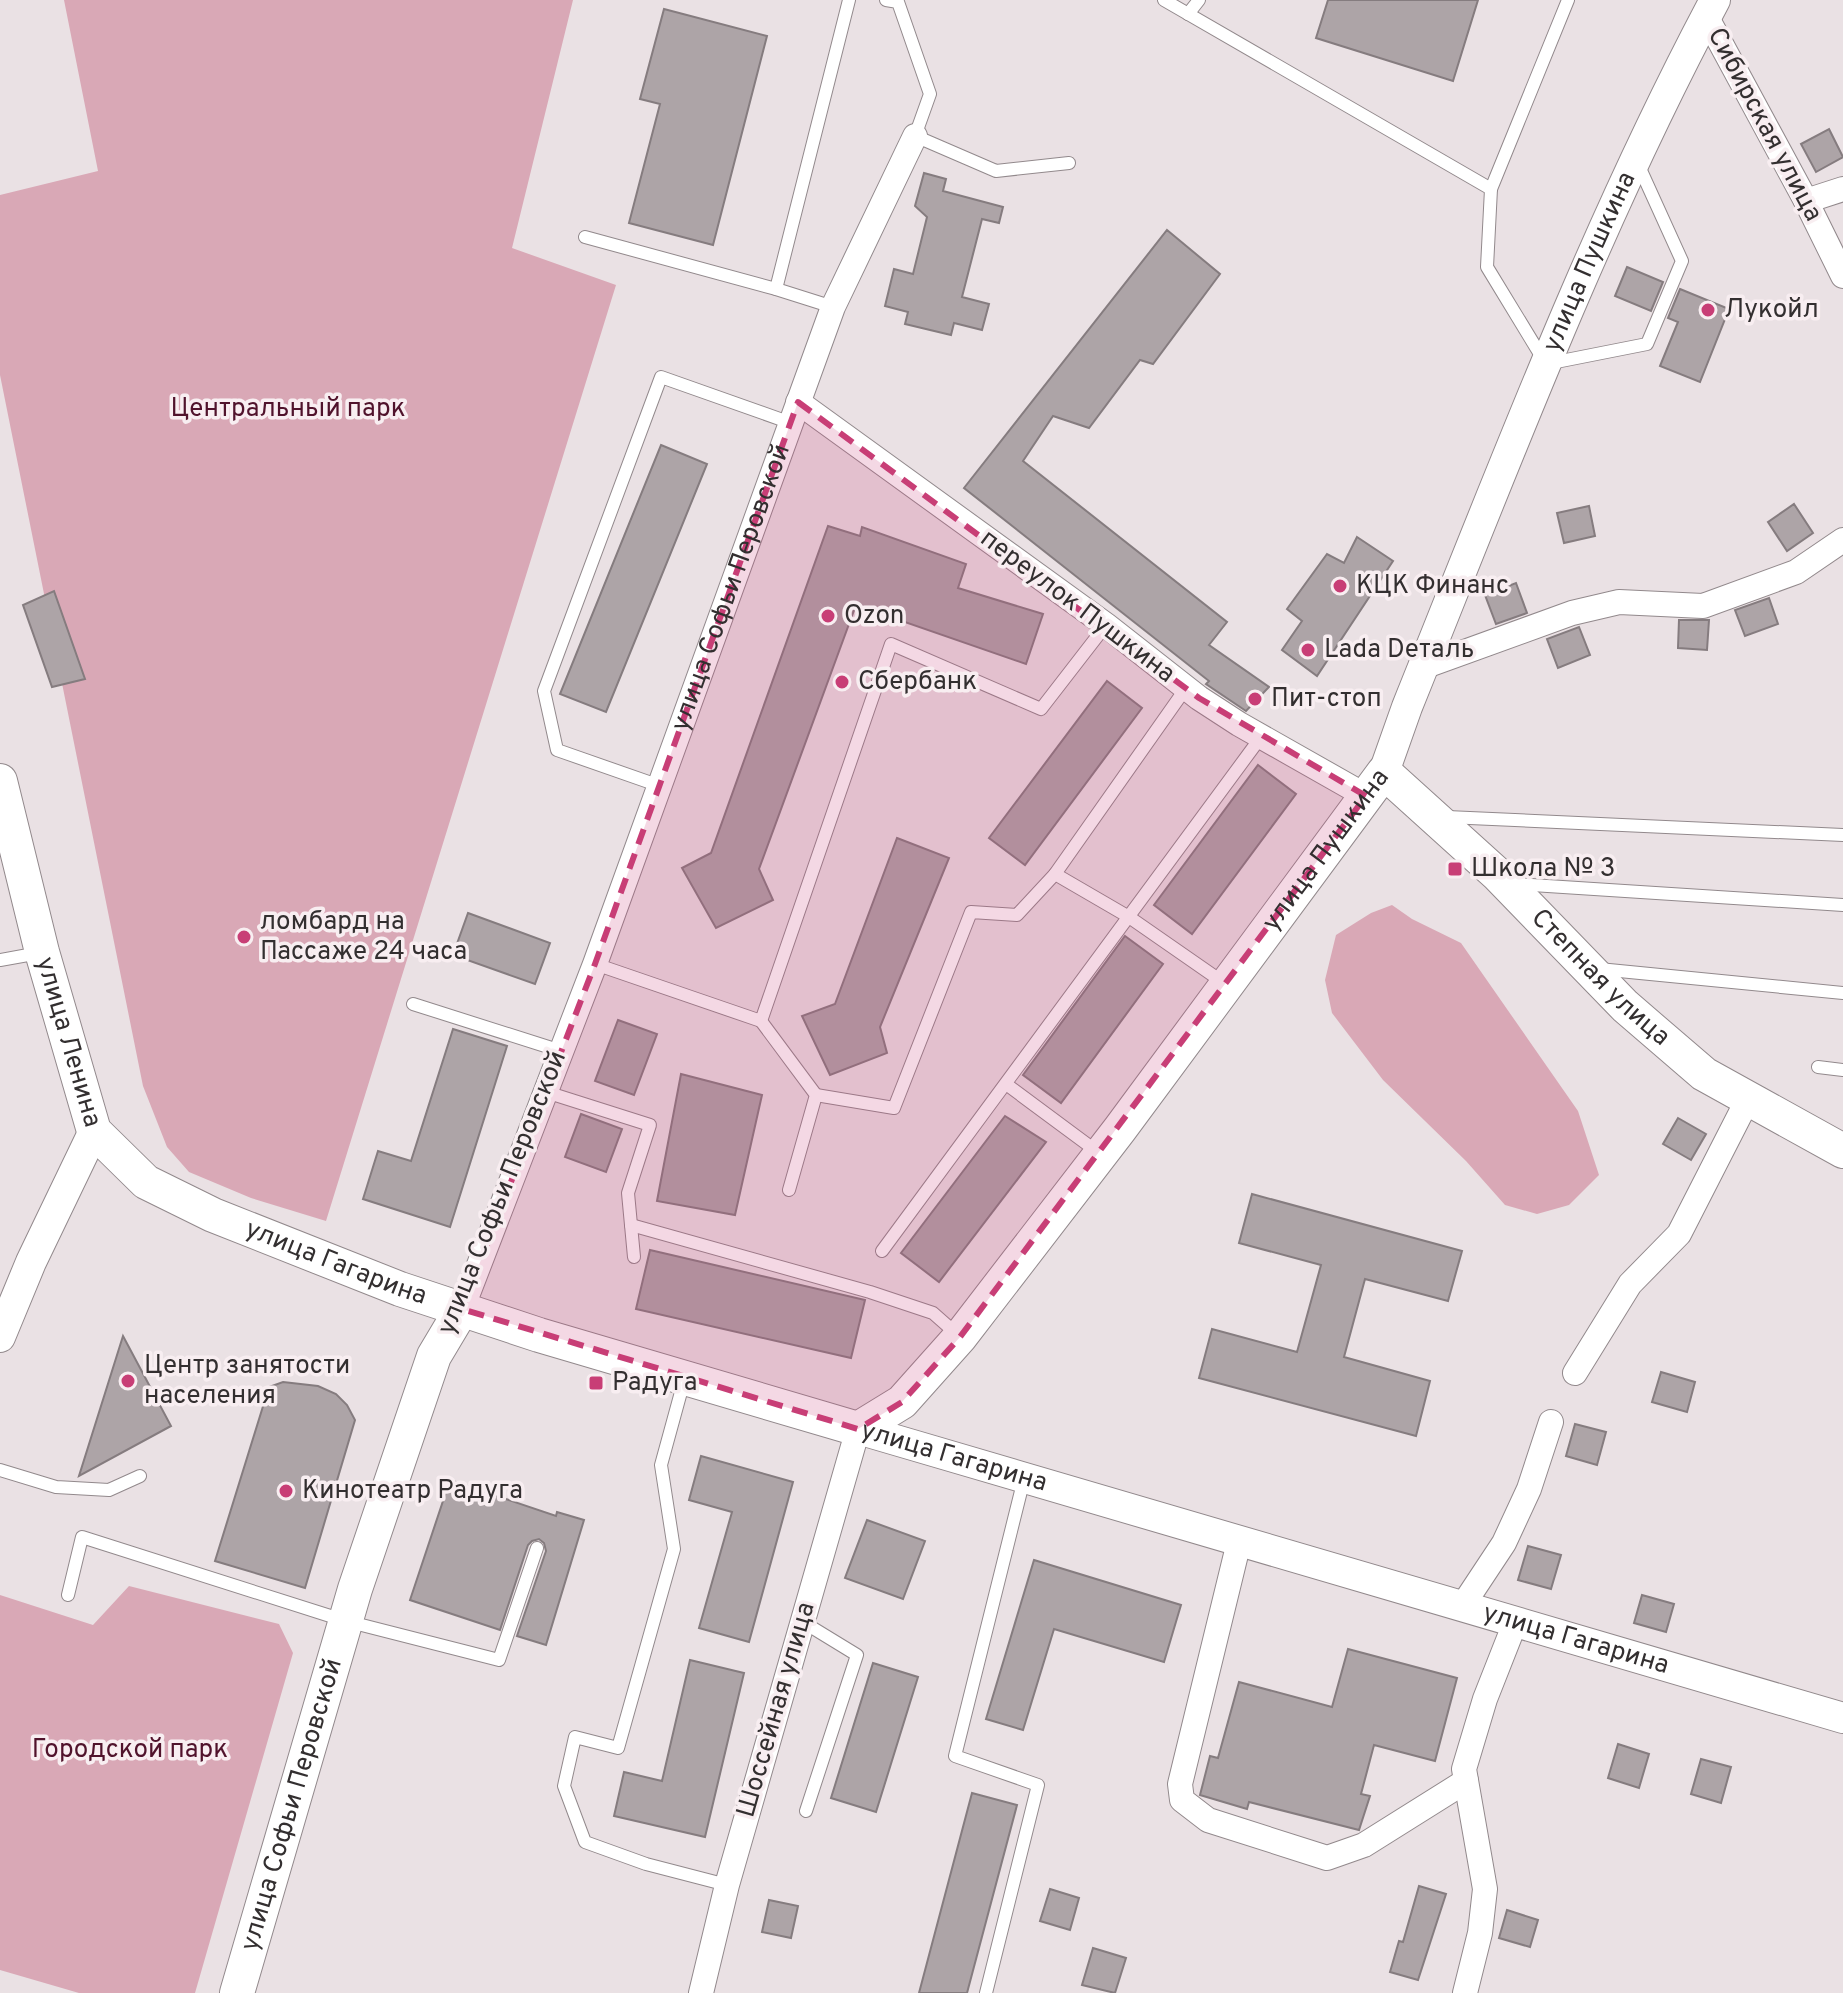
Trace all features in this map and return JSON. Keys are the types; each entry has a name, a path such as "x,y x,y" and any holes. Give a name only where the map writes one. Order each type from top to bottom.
{"main road":[{"name":"улица Ленина","path":"0,781 42,952 94,1131"},
{"name":"Степная улица","path":"1375,784 1433,816 1506,883 1625,1006 1704,1074 1843,1151"},
{"name":"улица Пушкина","path":"858,1429 902,1402 960,1337 1101,1154 1375,784"},
{"name":"улица Гагарина","path":"94,1131 146,1182 186,1202 400,1289 539,1335 858,1429"},
{"name":"улица Софьи Перовской","path":"237,1993 346,1621 434,1356 462,1309"}],"street":[{"name":"улица Пушкина","path":"1375,784 1546,364 1678,68 1710,8"},
{"name":"Сибирская улица","path":"1710,8 1843,276"},
{"name":"улица Софьи Перовской","path":"462,1309 595,964 833,307 915,136"},
{"path":"1806,201 1843,189"},
{"name":"переулок Пушкина","path":"795,413 1106,625 1186,688 1261,737 1375,784"},
{"path":"1423,667 1572,613 1619,602 1703,606 1796,572 1843,540"},
{"path":"1575,1373 1630,1284 1679,1234 1748,1099"},
{"name":"улица Ленина","path":"0,1337 31,1262 94,1131"},
{"path":"1461,1608 1504,1543 1529,1489 1551,1422"},
{"name":"улица Гагарина","path":"858,1429 1843,1718"},
{"name":"Шоссейная улица","path":"701,1993 727,1885 858,1429"},
{"path":"1239,1542 1180,1784 1182,1800 1208,1820 1327,1858 1364,1845 1466,1781"},
{"path":"1465,1993 1480,1933 1485,1889 1464,1769 1515,1623"}],"lane":[{"path":"776,289 849,0"},
{"path":"886,0 898,2 930,94 915,136 996,171 1069,163"},
{"path":"1164,0 1491,189"},
{"path":"1188,14 1199,0"},
{"path":"1568,0 1491,189 1487,267 1546,364 1647,344 1682,261 1636,161"},
{"path":"585,237 833,307"},
{"path":"660,786 557,750 544,691 661,377 795,413"},
{"path":"761,1021 891,644 1041,709 1106,625"},
{"path":"595,964 761,1021 816,1095 894,1108 971,912 1017,915 1055,874 1186,688"},
{"path":"882,1251 1261,737"},
{"path":"1433,816 1843,835"},
{"path":"1055,874 1129,917 1227,985"},
{"path":"1506,883 1843,905"},
{"path":"0,960 42,952"},
{"path":"1589,968 1843,993"},
{"path":"413,1004 561,1051"},
{"path":"1818,1067 1843,1070"},
{"path":"1006,1084 1101,1154"},
{"path":"546,1092 650,1125 628,1193 634,1257"},
{"path":"789,1190 816,1095"},
{"path":"631,1225 870,1292 933,1313 960,1337"},
{"path":"685,1378 661,1465 674,1549 618,1748 575,1737 564,1786 585,1842 646,1864 727,1885"},
{"path":"0,1470 56,1487 109,1490 140,1476"},
{"path":"986,1993 1038,1785 955,1756 1024,1478"},
{"path":"68,1595 82,1537 346,1621 499,1660 537,1548"},
{"path":"803,1622 857,1655 806,1811"}],"highlighted area":[{"path":"798,402 1199,698 1366,796 960,1337 902,1402 858,1429 462,1309 595,964"}],"green space":[{"name":"Центральный парк","path":"64,0 573,0 512,248 616,285 326,1221 251,1198 189,1172 167,1147 143,1086 0,375 0,195 98,171"},
{"path":"1392,905 1412,919 1461,943 1578,1111 1599,1175 1569,1205 1537,1214 1505,1205 1466,1161 1383,1080 1332,1013 1325,980 1336,935 1371,913"},
{"name":"Городской парк","path":"129,1586 279,1624 293,1653 195,1993 79,1993 0,1970 0,1595 93,1625"}],"building":[{"path":"1328,0 1478,0 1453,81 1316,38"},
{"path":"664,9 767,36 713,245 629,223 660,104 640,99"},
{"path":"1829,129 1843,157 1816,172 1801,144"},
{"path":"924,173 946,179 943,191 1003,207 999,223 982,219 962,297 989,304 982,330 954,323 951,335 905,324 908,312 885,306 894,269 913,274 927,217 915,206"},
{"path":"1167,230 1220,274 1153,364 1140,360 1089,428 1053,416 1023,461 1227,622 1209,645 1269,687 1246,711 1206,684 1209,681 964,488"},
{"path":"1627,267 1663,282 1651,311 1615,296"},
{"path":"1680,289 1729,309 1700,382 1660,366 1678,322 1668,318"},
{"path":"661,445 707,464 606,712 560,694"},
{"path":"1794,504 1813,533 1787,551 1768,522"},
{"path":"1589,506 1595,536 1564,543 1557,513"},
{"path":"828,526 860,536 862,527 966,564 958,588 1043,614 1026,664 856,605 759,869 773,900 716,928 682,868 711,853"},
{"name":"КЦК Финанс","path":"1357,537 1393,561 1317,676 1282,650 1302,621 1287,609 1327,554 1344,563"},
{"path":"1516,583 1527,613 1496,624 1485,595"},
{"path":"54,591 85,679 52,687 23,605"},
{"path":"1769,598 1778,624 1745,636 1735,610"},
{"path":"1679,620 1709,620 1707,650 1678,648"},
{"path":"1579,627 1590,655 1558,668 1547,639"},
{"path":"1107,681 1142,708 1025,865 989,838"},
{"path":"1258,765 1296,794 1192,934 1154,905"},
{"path":"897,838 949,858 880,1027 887,1053 830,1075 802,1016 835,1004"},
{"path":"468,913 550,943 535,984 453,955"},
{"path":"1125,936 1163,964 1061,1103 1023,1075"},
{"path":"618,1020 657,1034 634,1095 595,1081"},
{"path":"453,1029 507,1046 450,1227 363,1199 378,1151 411,1161"},
{"path":"681,1074 762,1095 735,1215 657,1201"},
{"path":"581,1114 622,1129 606,1172 565,1157"},
{"path":"1005,1116 1046,1142 939,1282 901,1253"},
{"path":"1678,1118 1706,1134 1691,1160 1663,1144"},
{"path":"1252,1194 1462,1251 1448,1301 1365,1279 1344,1357 1430,1381 1416,1436 1199,1378 1212,1329 1297,1352 1321,1265 1239,1243"},
{"path":"650,1250 865,1300 851,1358 636,1309"},
{"name":"Центр занятости населения","path":"123,1336 171,1426 79,1476"},
{"path":"1661,1372 1695,1382 1687,1412 1652,1402"},
{"name":"Кинотеатр Радуга","path":"283,1382 318,1386 336,1394 355,1420 305,1588 215,1561 269,1387"},
{"path":"1575,1424 1606,1432 1597,1465 1566,1456"},
{"path":"701,1456 793,1482 749,1642 699,1628 732,1512 689,1500"},
{"path":"450,1480 556,1516 557,1512 584,1520 546,1645 517,1636 546,1551 539,1539 528,1545 500,1630 410,1600"},
{"path":"867,1520 925,1541 903,1599 845,1578"},
{"path":"1528,1546 1561,1555 1551,1589 1518,1580"},
{"path":"1034,1560 1181,1605 1164,1662 1054,1629 1023,1730 986,1719"},
{"path":"1642,1595 1674,1604 1666,1632 1634,1623"},
{"path":"1348,1649 1457,1678 1435,1761 1374,1745 1361,1794 1370,1796 1359,1830 1249,1802 1247,1809 1200,1795 1210,1756 1218,1758 1239,1682 1332,1707"},
{"path":"690,1660 744,1673 705,1837 614,1816 624,1772 662,1781"},
{"path":"873,1663 918,1677 876,1812 831,1798"},
{"path":"1618,1744 1649,1754 1639,1788 1608,1778"},
{"path":"1701,1759 1731,1767 1721,1803 1691,1794"},
{"path":"972,1793 1017,1805 967,1993 919,1993"},
{"path":"1419,1886 1446,1894 1418,1980 1390,1972 1399,1941 1403,1942"},
{"path":"1050,1889 1079,1898 1070,1930 1040,1921"},
{"path":"769,1900 798,1906 791,1938 762,1932"},
{"path":"1507,1910 1538,1920 1530,1947 1499,1938"},
{"path":"1093,1948 1126,1958 1115,1993 1082,1985"}],"place":[{"name":"Лукойл","path":"1708,310"},
{"name":"КЦК Финанс","path":"1340,586"},
{"name":"Ozon","path":"828,616"},
{"name":"Lada Dеталь","path":"1308,650"},
{"name":"Сбербанк","path":"842,682"},
{"name":"Пит-стоп","path":"1255,699"},
{"name":"Школа № 3","path":"1455,869"},
{"name":"ломбард на Пассаже 24 часа","path":"244,937"},
{"name":"Центр занятости населения","path":"128,1381"},
{"name":"Радуга","path":"596,1383"},
{"name":"Кинотеатр Радуга","path":"286,1491"}]}
